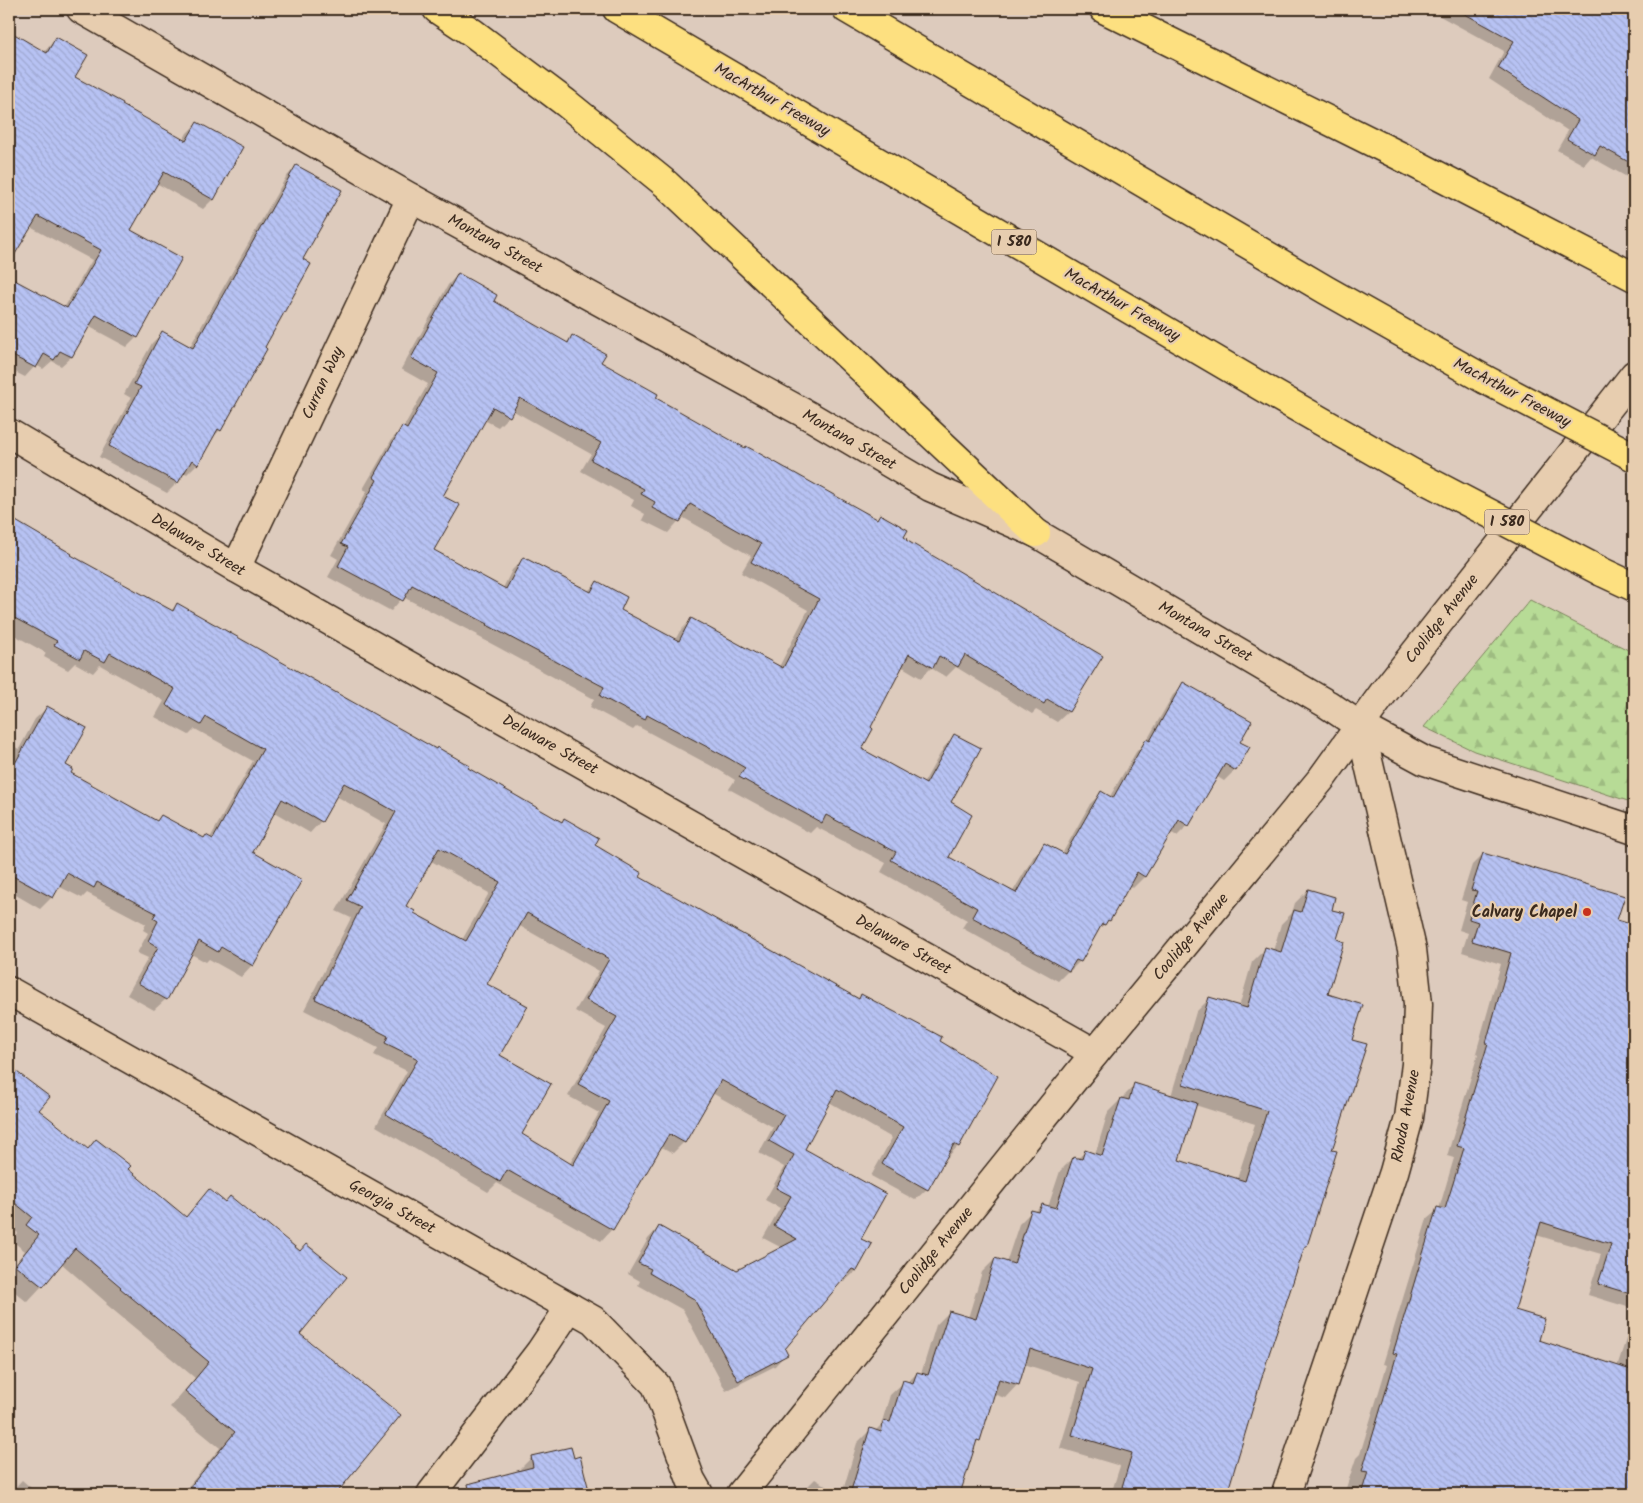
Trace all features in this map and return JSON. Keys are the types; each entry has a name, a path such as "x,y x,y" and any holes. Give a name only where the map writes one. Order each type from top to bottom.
{"highway":[{"path":"438,9 473,33 558,98 666,184 1036,533"},
{"name":"MacArthur Freeway","path":"617,9 1412,473 1634,587"},
{"name":"MacArthur Freeway","path":"847,9 1318,285 1484,379 1634,457"},
{"path":"1104,9 1398,155 1634,277"}],"street":[{"name":"Montana Street","path":"81,9 411,198 813,418 930,487 1036,533 1328,704 1360,726 1424,761 1634,830"},
{"name":"Curran Way","path":"236,568 411,198"},
{"name":"Coolidge Avenue","path":"742,1494 1094,1053 1322,778 1384,692 1634,375"},
{"name":"Delaware Street","path":"9,433 236,568 1094,1053"},
{"name":"Rhoda Avenue","path":"1286,1494 1394,1172 1409,1118 1416,1064 1418,1004 1412,949 1360,726"},
{"name":"Georgia Street","path":"9,991 593,1320 656,1385 691,1480 699,1494"},
{"path":"430,1494 540,1352 570,1307"}],"green space":[{"path":"1530,600 1634,653 1634,803 1474,751 1424,727"}],"building":[{"path":"1456,9 1634,9 1634,165 1600,146 1595,155 1567,139 1578,120 1498,68 1514,41"},
{"path":"9,31 47,53 56,37 88,55 75,77 186,141 197,122 243,147 214,200 164,172 131,230 182,258 138,338 96,315 72,357 60,351 54,360 44,354 36,368 9,354 9,277 67,308 101,250 38,216 9,264"},
{"path":"296,165 342,190 303,259 311,264 265,347 267,349 221,431 218,429 198,465 192,460 178,483 109,446 141,387 134,384 162,331 193,348"},
{"path":"458,273 497,295 494,301 568,343 572,335 606,354 601,362 658,394 656,398 877,519 880,514 908,530 904,537 906,540 1103,656 1069,712 1047,699 1044,704 965,655 958,667 939,656 933,668 909,654 871,727 873,729 862,749 926,784 954,734 981,748 951,802 972,815 949,857 1016,893 1044,843 1065,854 1101,791 1113,798 1146,739 1150,741 1183,682 1252,721 1240,742 1250,747 1236,771 1225,764 1189,826 1179,820 1145,877 1137,872 1110,921 1108,920 1105,925 1102,924 1081,962 1076,960 1069,971 972,917 977,908 891,860 896,852 826,815 822,823 739,777 745,768 647,715 645,720 600,696 604,687 412,585 403,601 338,566 348,547 341,544 377,480 373,477 402,426 407,429 438,373 411,358","holes":["520,398 601,443 591,460 644,489 641,494 655,502 652,508 680,522 690,504 761,544 751,562 819,599 783,668 691,618 679,641 621,610 627,597 597,581 591,592 523,557 506,589 434,550 460,505 443,496 493,407 510,417"]},
{"path":"9,517 71,555 173,611 177,603 436,749 437,747 470,766 468,768 562,822 564,818 599,838 595,845 642,873 640,877 859,999 861,994 942,1037 940,1041 998,1076 959,1147 954,1144 928,1190 882,1164 903,1127 837,1089 805,1149 886,1194 861,1239 872,1244 857,1271 852,1269 785,1349 788,1355 738,1381 694,1299 649,1273 651,1269 638,1263 659,1226 737,1270 797,1239 774,1226 791,1196 776,1188 794,1155 769,1141 784,1115 721,1080 685,1143 669,1134 613,1230 507,1170 500,1182 386,1114 418,1059 385,1043 388,1036 315,999 361,907 347,900 396,812 344,783 322,822 282,799 253,852 302,880 253,966 221,947 218,952 199,941 167,1000 138,983 158,947 148,941 158,921 153,918 156,913 97,882 94,888 67,873 53,898 9,874 9,774 47,706 87,728 66,765 73,769 71,773 157,821 161,815 204,838 206,835 213,839 263,749 206,717 201,725 166,705 175,689 110,653 105,662 84,651 80,659 54,645 57,641 9,615","holes":["439,848 500,882 466,941 414,913 415,911 406,906","527,913 609,959 586,1000 617,1017 578,1084 609,1101 573,1165 522,1134 551,1084 500,1055 528,1006 487,984"]},
{"path":"1483,853 1625,896 1617,920 1634,925 1634,1295 1598,1284 1611,1244 1541,1222 1515,1310 1545,1319 1539,1340 1634,1371 1634,1494 1361,1494 1368,1472 1362,1471 1397,1354 1393,1353 1437,1207 1445,1209 1464,1148 1457,1146 1488,1043 1486,1043 1511,953 1472,941 1478,922 1469,919 1477,891 1471,890"},
{"path":"1308,889 1335,897 1332,910 1345,913 1337,939 1344,942 1328,994 1363,1005 1352,1040 1367,1044 1332,1150 1337,1151 1307,1246 1305,1246 1269,1354 1227,1494 1145,1494 1122,1487 1132,1453 1072,1435 1092,1369 1030,1349 1019,1385 999,1379 980,1441 977,1440 960,1494 850,1494 870,1428 881,1432 884,1420 890,1422 903,1380 913,1383 917,1372 928,1375 949,1311 976,1319 995,1258 1014,1264 1031,1210 1039,1212 1042,1204 1056,1208 1073,1157 1082,1159 1085,1150 1102,1156 1121,1098 1129,1100 1134,1083 1197,1103 1179,1160 1245,1181 1267,1111 1183,1084 1209,997 1247,1008 1265,947 1281,952 1294,910 1301,912"},
{"path":"9,1066 50,1097 39,1110 88,1149 96,1139 131,1166 128,1169 186,1217 209,1189 225,1202 230,1196 300,1251 306,1244 347,1277 300,1334 401,1415 336,1494 184,1494 235,1432 185,1391 209,1362 75,1248 43,1287 15,1265 39,1235 26,1225 32,1217 9,1198"},
{"path":"571,1447 574,1458 580,1456 590,1494 470,1494 468,1484 533,1467 531,1456"}],"place":[{"name":"Calvary Chapel","path":"1587,912"}]}
